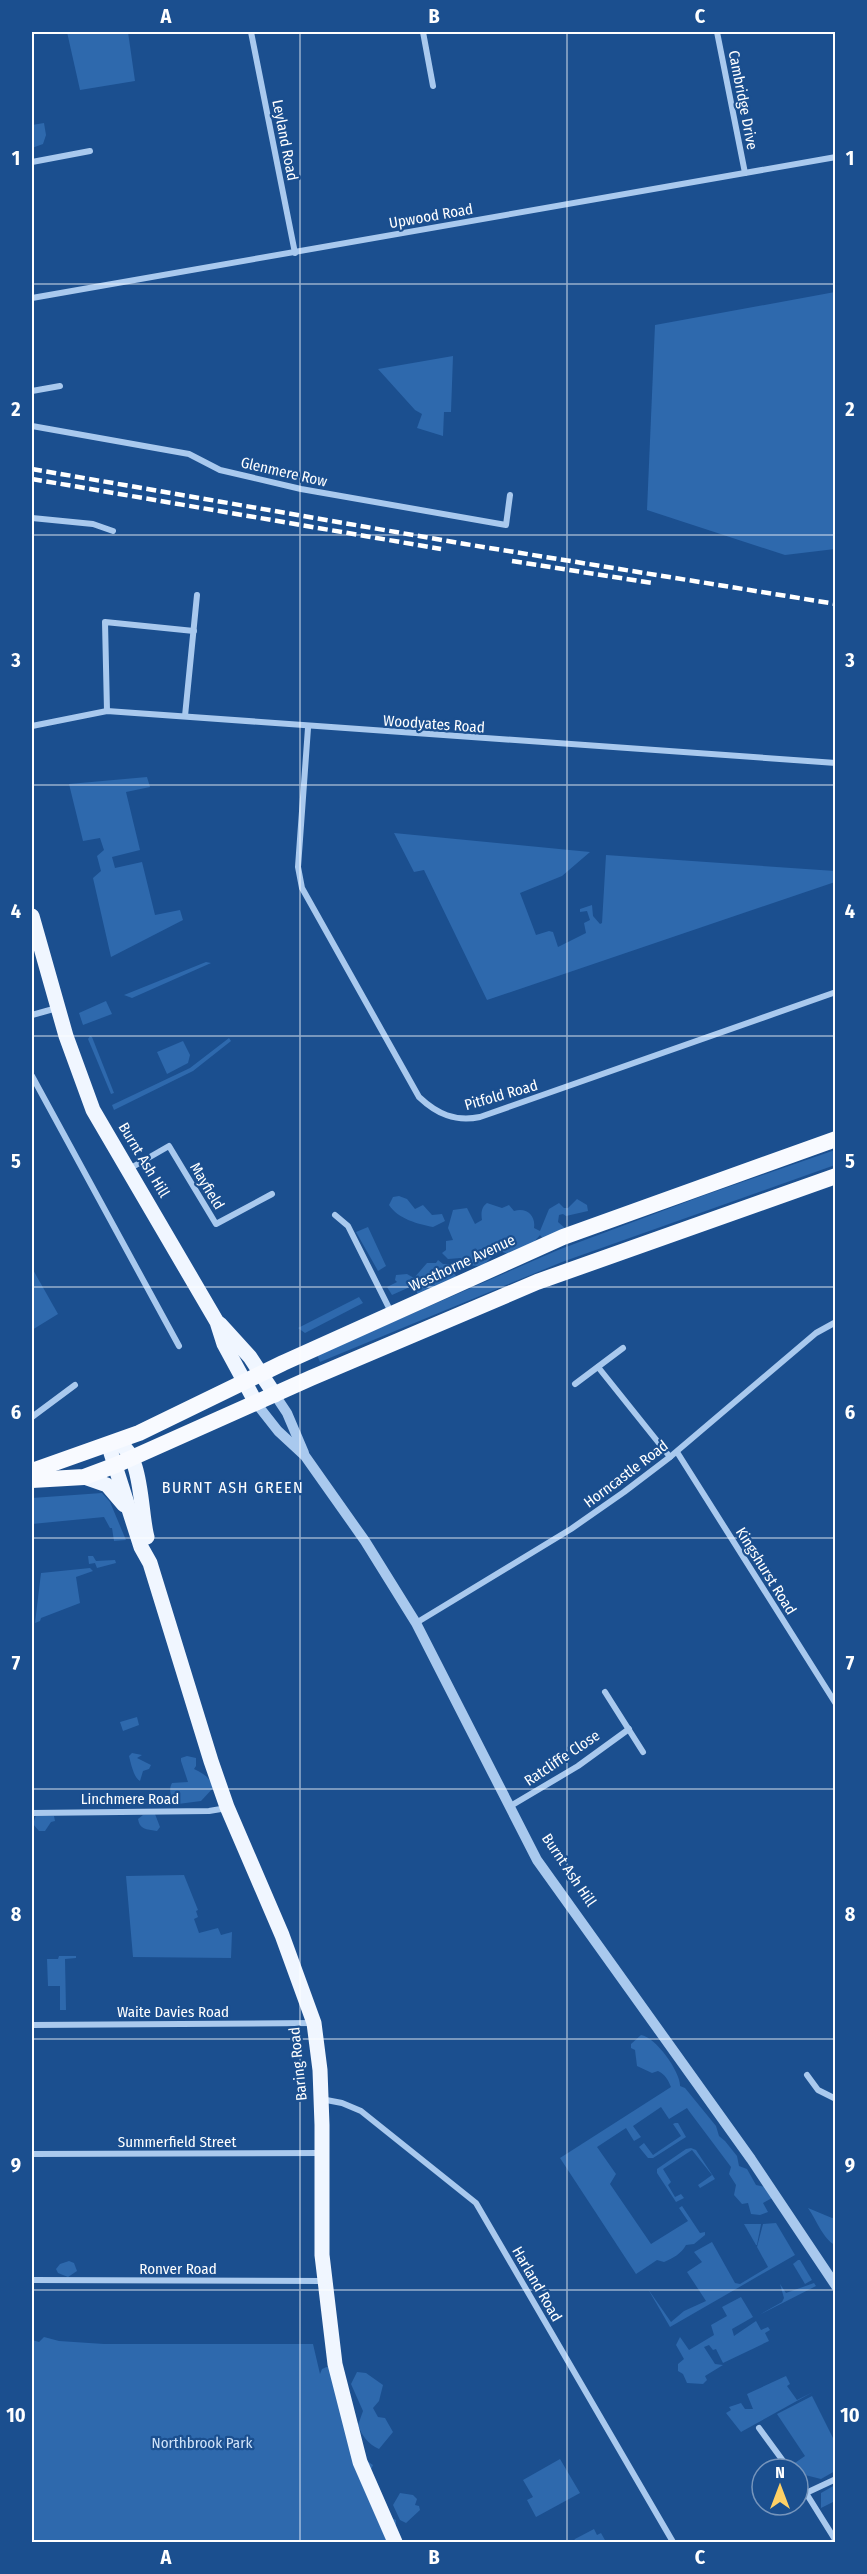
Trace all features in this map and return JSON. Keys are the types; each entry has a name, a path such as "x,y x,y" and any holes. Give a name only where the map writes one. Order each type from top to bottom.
{"highway":[{"name":"Westhorne Avenue","path":"32,1471 114,1443 563,1237 836,1139"},
{"path":"32,1480 84,1477 116,1465 537,1282 836,1176"}],"main road":[{"name":"Burnt Ash Hill","path":"32,920 57,1008 93,1110 217,1322 224,1344 256,1403"},
{"name":"Burnt Ash Hill","path":"217,1322 238,1342 275,1395"},
{"path":"114,1443 120,1444 133,1458"},
{"name":"Baring Road","path":"114,1443 111,1453 141,1547 150,1563"},
{"name":"Baring Road","path":"133,1458 138,1473 150,1563 211,1761 227,1808 282,1935 314,2023 320,2070 321,2227 324,2281 335,2364 360,2462 395,2542"},
{"name":"Baring Road","path":"84,1477 107,1485 131,1514"}],"street":[{"name":"Leyland Road","path":"251,32 295,253"},
{"path":"423,32 434,87"},
{"name":"Cambridge Drive","path":"717,32 745,173"},
{"path":"32,162 90,151"},
{"name":"Upwood Road","path":"32,298 836,157"},
{"path":"32,391 60,386"},
{"name":"Glenmere Row","path":"32,426 189,454 220,470 301,489 506,525 510,495"},
{"path":"32,518 93,524 112,531"},
{"path":"185,716 197,595"},
{"path":"107,711 105,622 194,631"},
{"name":"Woodyates Road","path":"32,726 107,711 308,728 836,763"},
{"name":"Pitfold Road","path":"308,728 298,867 302,888 419,1097 431,1108 447,1117 472,1118 524,1102 836,992"},
{"path":"32,1015 57,1008"},
{"path":"32,1076 179,1346"},
{"name":"Mayfield","path":"129,1170 169,1146 216,1224 272,1194"},
{"path":"335,1215 348,1226 393,1315"},
{"name":"Horncastle Road","path":"416,1623 571,1529 670,1457 816,1333 836,1322"},
{"path":"575,1384 623,1348"},
{"path":"598,1367 670,1457"},
{"path":"32,1417 75,1384"},
{"name":"Burnt Ash Hill","path":"275,1395 287,1413 305,1456"},
{"name":"Burnt Ash Hill","path":"256,1403 278,1431 305,1456 365,1541 416,1623 537,1860 751,2159 836,2286"},
{"name":"Kingshurst Road","path":"676,1452 836,1704"},
{"path":"606,1692 643,1752"},
{"name":"Ratcliffe Close","path":"509,1807 578,1766 601,1747 629,1729"},
{"name":"Linchmere Road","path":"32,1813 209,1811 227,1808"},
{"name":"Waite Davies Road","path":"32,2025 314,2023"},
{"path":"807,2075 818,2090 836,2099"},
{"name":"Harland Road","path":"320,2099 342,2103 361,2111 472,2199 673,2542"},
{"name":"Summerfield Street","path":"32,2154 322,2153"},
{"name":"Ronver Road","path":"32,2280 324,2281"},
{"path":"759,2428 780,2457"},
{"path":"810,2491 836,2479"},
{"path":"810,2499 836,2541"}],"green space":[{"path":"67,32 128,32 135,81 80,90"},
{"path":"44,123 46,135 43,144 32,148 32,125"},
{"path":"835,292 835,549 785,555 647,510 655,325"},
{"path":"453,356 451,412 444,412 443,436 417,428 422,414 415,410 378,369"},
{"path":"147,777 150,787 126,792 140,850 112,857 115,868 142,862 155,915 180,910 183,920 111,957 93,878 101,871 97,856 104,850 100,838 83,841 69,784"},
{"path":"394,833 590,852 562,876 520,893 536,935 553,932 558,947 586,933 584,923 590,920 587,911 580,912 580,909 592,905 593,916 600,924 602,923 606,855 835,871 835,882 487,1000 424,870 414,872"},
{"path":"206,962 211,963 132,998 124,995"},
{"path":"106,1001 112,1014 83,1025 79,1013"},
{"path":"90,1036 114,1093 111,1094 88,1039"},
{"path":"229,1038 231,1041 193,1071 114,1110 112,1105 190,1068"},
{"path":"183,1041 190,1055 188,1063 167,1074 157,1052"},
{"path":"835,1150 835,1165 562,1262 320,1362 317,1355 558,1250 705,1195"},
{"path":"399,1196 407,1199 415,1209 423,1205 432,1215 442,1214 445,1221 433,1227 403,1217 389,1205 393,1197"},
{"path":"577,1199 587,1205 588,1211 566,1216 559,1215 558,1222 566,1229 543,1239 540,1235 534,1242 508,1254 500,1251 484,1264 477,1266 463,1263 461,1258 448,1259 442,1253 446,1250 446,1241 453,1240 448,1228 453,1210 467,1208 475,1224 482,1220 483,1209 487,1203 502,1208 509,1205 514,1211 522,1210 529,1213 533,1219 534,1228 540,1231 549,1209 559,1203 564,1208 568,1208"},
{"path":"368,1227 386,1266 378,1271 356,1232"},
{"path":"438,1260 453,1267 456,1277 418,1294 412,1286 392,1295 387,1287 397,1282 396,1275 407,1274 414,1278 427,1263 436,1263"},
{"path":"32,1268 58,1314 32,1330"},
{"path":"359,1297 363,1303 305,1333 298,1328"},
{"path":"102,1493 110,1502 126,1540 114,1541 112,1528 104,1517 32,1524 32,1498"},
{"path":"88,1556 93,1556 96,1561 115,1560 116,1563 97,1568 95,1563 89,1564"},
{"path":"90,1568 93,1571 76,1577 80,1603 41,1618 35,1623 41,1573"},
{"path":"137,1717 139,1725 123,1731 120,1722"},
{"path":"132,1753 142,1755 137,1758 151,1765 149,1769 143,1771 140,1781 132,1767 129,1756"},
{"path":"187,1756 196,1758 194,1769 206,1776 214,1787 201,1801 178,1804 172,1797 170,1789 172,1783 188,1782 181,1761 181,1758"},
{"path":"155,1814 160,1827 157,1831 141,1826 138,1819 143,1815"},
{"path":"36,1815 54,1816 55,1821 51,1822 45,1831 39,1831 33,1824"},
{"path":"184,1875 198,1910 196,1911 198,1917 194,1919 199,1933 218,1928 221,1935 232,1932 231,1958 133,1957 126,1876"},
{"path":"59,1956 76,1956 76,1958 65,1959 66,2010 60,2010 60,1986 48,1986 47,1959 58,1959"},
{"path":"641,2035 654,2042 666,2056 676,2073 680,2086 685,2088 716,2126 719,2136 737,2156 739,2166 747,2169 756,2185 765,2187 772,2198 763,2203 768,2212 760,2215 751,2214 748,2203 742,2204 734,2195 736,2185 729,2174 731,2167 687,2108 669,2119 661,2107 633,2126 641,2137 634,2141 626,2128 597,2147 616,2174 610,2184 651,2244 688,2221 679,2208 682,2206 700,2233 705,2232 705,2235 694,2244 686,2245 674,2257 664,2262 657,2260 636,2274 560,2158 671,2087 658,2071 652,2073 637,2066 635,2050 631,2048 631,2044"},
{"path":"678,2123 686,2137 653,2158 648,2158 639,2147 644,2143 653,2155 681,2136 673,2124"},
{"path":"691,2148 696,2150 715,2179 700,2188 698,2185 712,2175 692,2150 663,2169 671,2182 668,2185 675,2197 681,2194 684,2198 676,2202 657,2173 657,2169"},
{"path":"808,2208 832,2218 835,2217 835,2245 823,2234"},
{"path":"776,2223 795,2255 670,2327 648,2289 671,2322 684,2311 706,2301 687,2272 702,2262 694,2252 712,2242 735,2283 740,2284 768,2267 757,2247 763,2224"},
{"path":"744,2224 761,2224 757,2245 756,2245"},
{"path":"798,2260 812,2280 805,2284 793,2264"},
{"path":"69,2261 74,2263 77,2271 68,2277 58,2273 56,2269 60,2264"},
{"path":"814,2283 816,2286 759,2315 782,2302 784,2298 780,2284 786,2293"},
{"path":"741,2297 753,2317 732,2329 734,2336 756,2321 761,2330 768,2327 770,2330 765,2333 769,2341 723,2363 716,2349 713,2350 709,2345 704,2347 715,2364 723,2365 705,2376 707,2380 703,2384 687,2383 683,2374 678,2371 678,2364 684,2359 676,2345 680,2337 689,2350 714,2335 711,2325 727,2316 722,2307"},
{"name":"Northbrook Park","path":"44,2337 59,2341 104,2344 313,2344 320,2374 322,2369 329,2366 364,2459 373,2465 369,2474 389,2517 396,2520 393,2529 397,2542 32,2542 32,2340 39,2342"},
{"path":"357,2372 366,2373 383,2385 379,2401 373,2408 378,2417 385,2418 393,2432 379,2449 366,2439 358,2425 363,2411 351,2384"},
{"path":"786,2376 790,2384 787,2386 797,2400 813,2392 741,2432 726,2413 731,2410 729,2407 741,2403 745,2409 753,2409 747,2394"},
{"path":"812,2396 835,2442 835,2471 821,2479 810,2476 810,2457 804,2457 777,2414"},
{"path":"560,2459 580,2493 536,2517 527,2500 533,2497 523,2480"},
{"path":"835,2485 835,2501 821,2508 821,2493"},
{"path":"400,2493 413,2495 417,2499 415,2505 419,2506 420,2510 406,2523 400,2520 393,2505"},
{"path":"594,2529 597,2535 601,2533 606,2542 573,2542 575,2539"}],"railway":[{"path":"32,469 465,544 836,604"},
{"path":"32,479 441,549"},
{"path":"512,561 652,583"}],"district":[{"name":"BURNT ASH GREEN","path":"233,1487"}]}
